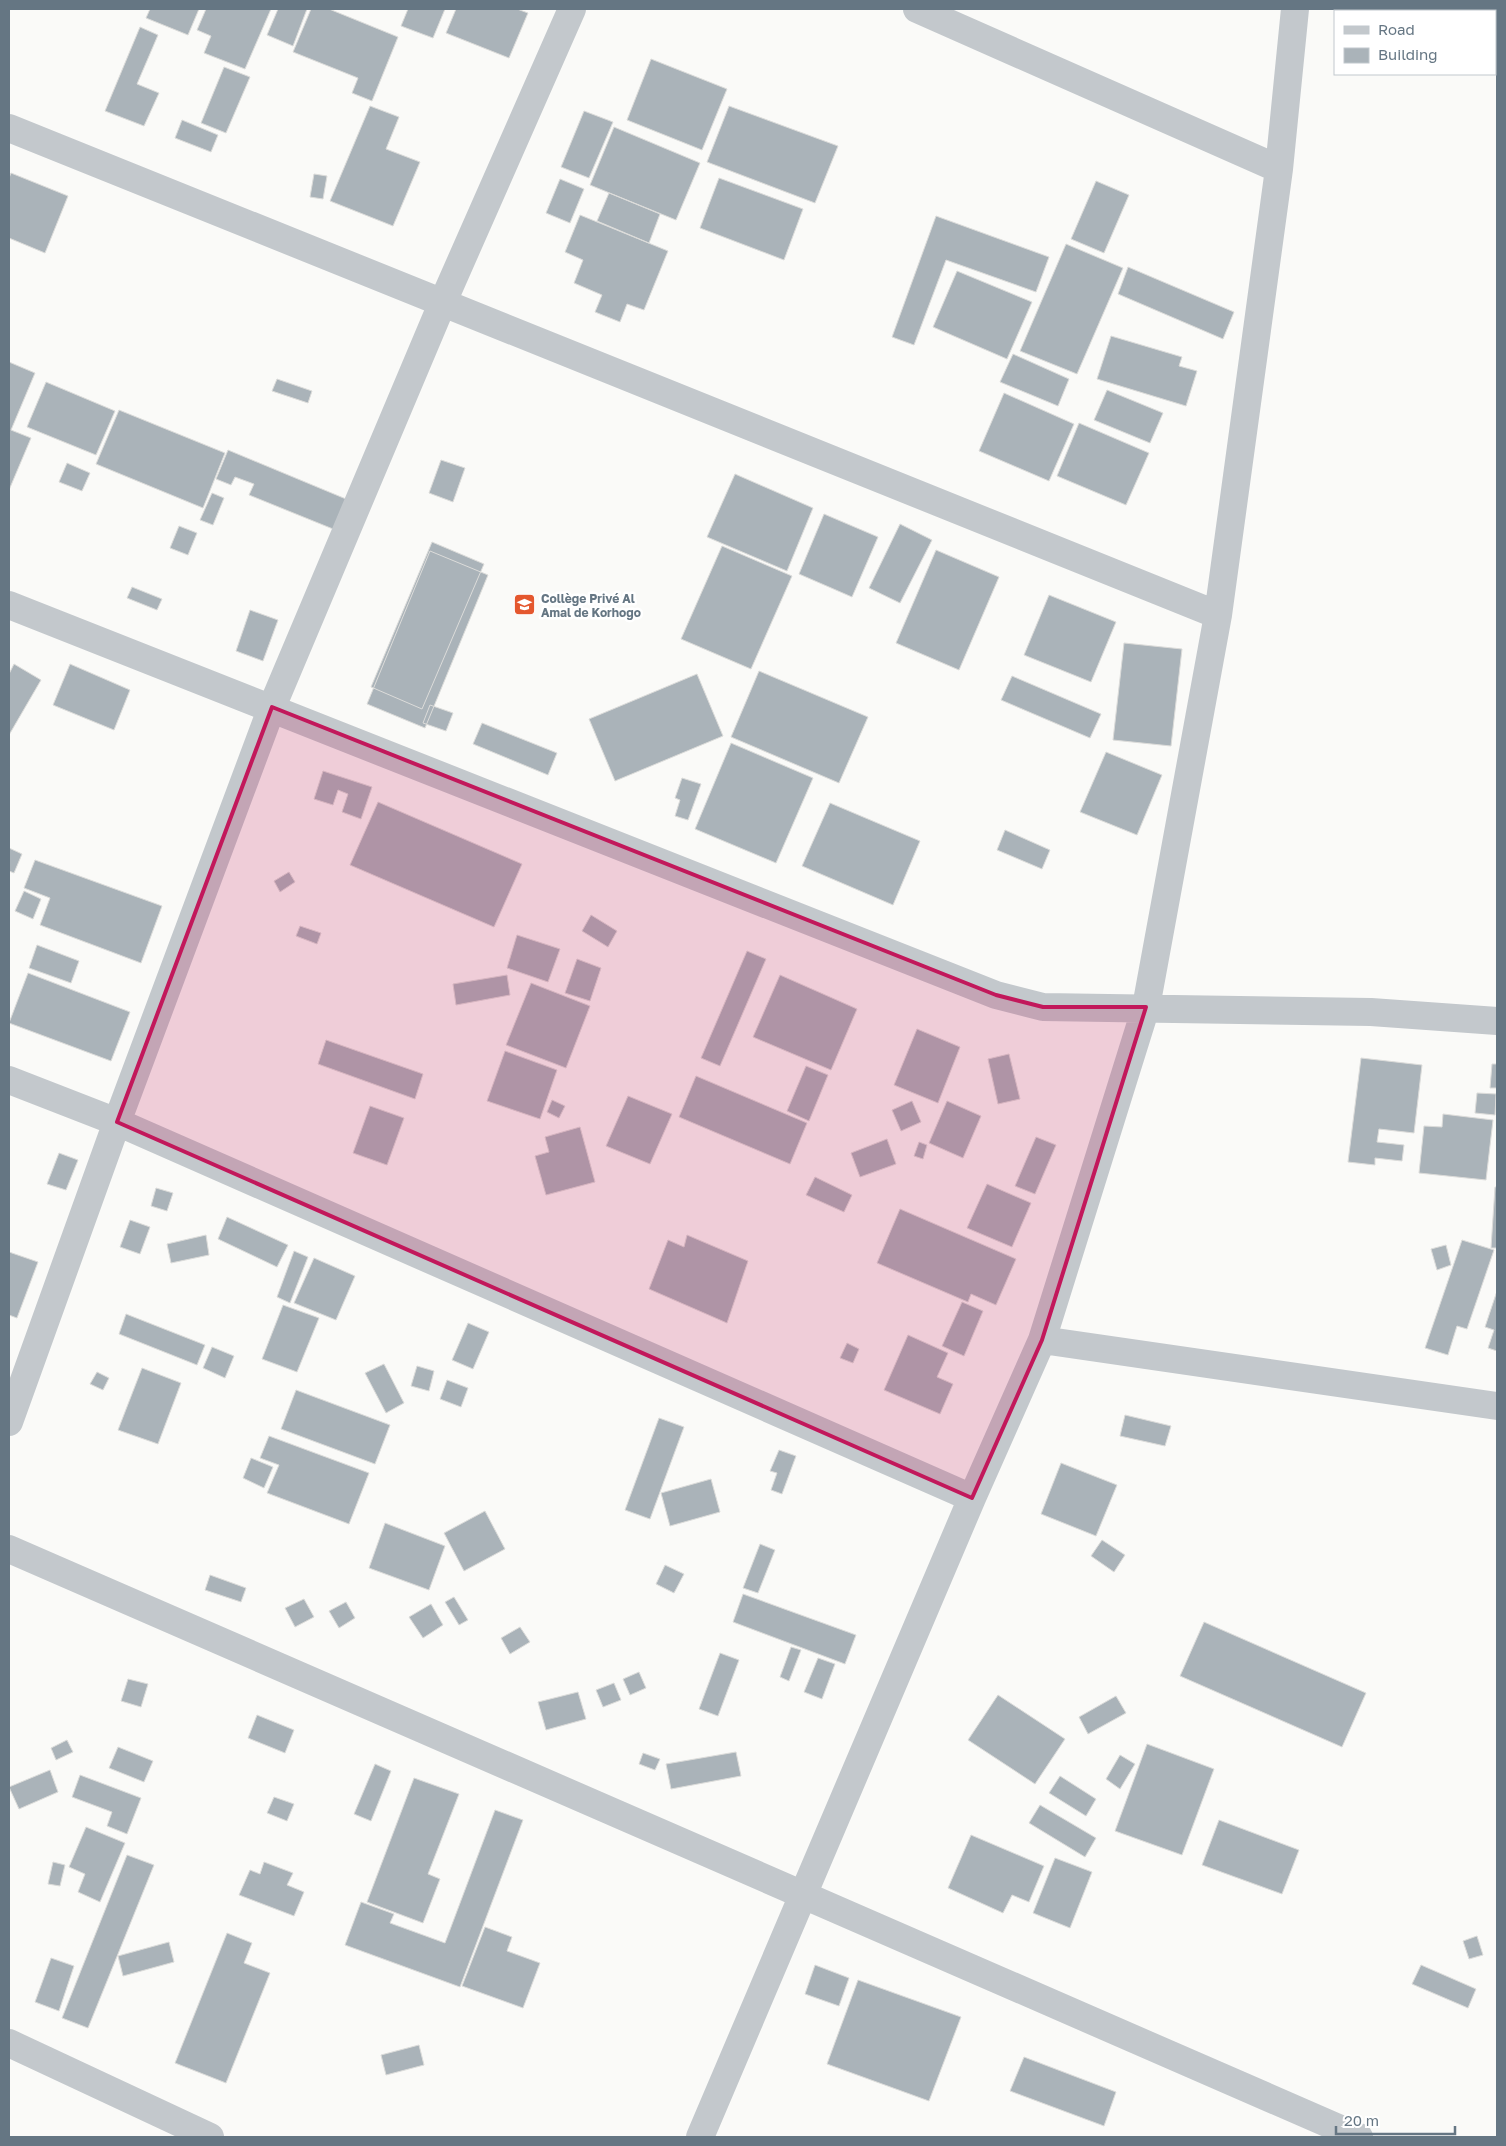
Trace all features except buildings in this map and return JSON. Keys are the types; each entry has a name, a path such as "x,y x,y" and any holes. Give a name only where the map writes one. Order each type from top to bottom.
{"street":[{"path":"9,1422 117,1122 272,707 442,304 572,9"},
{"path":"917,9 1278,170"},
{"path":"700,2137 972,1498 1042,1340 1146,1007 1218,614 1278,170 1295,9"},
{"path":"9,128 442,304 1218,614"},
{"path":"9,605 272,707 996,995 1042,1007 1146,1007 1371,1012 1497,1021"},
{"path":"9,1080 117,1122 972,1498"},
{"path":"1042,1340 1497,1406"},
{"path":"9,1549 1359,2137"},
{"path":"9,2044 210,2137"}],"highlighted area":[{"path":"272,707 996,995 1043,1007 1146,1007 1042,1340 972,1498 117,1122"}],"place":[{"name":"Collège Privé Al Amal de Korhogo","path":"525,605"}]}
